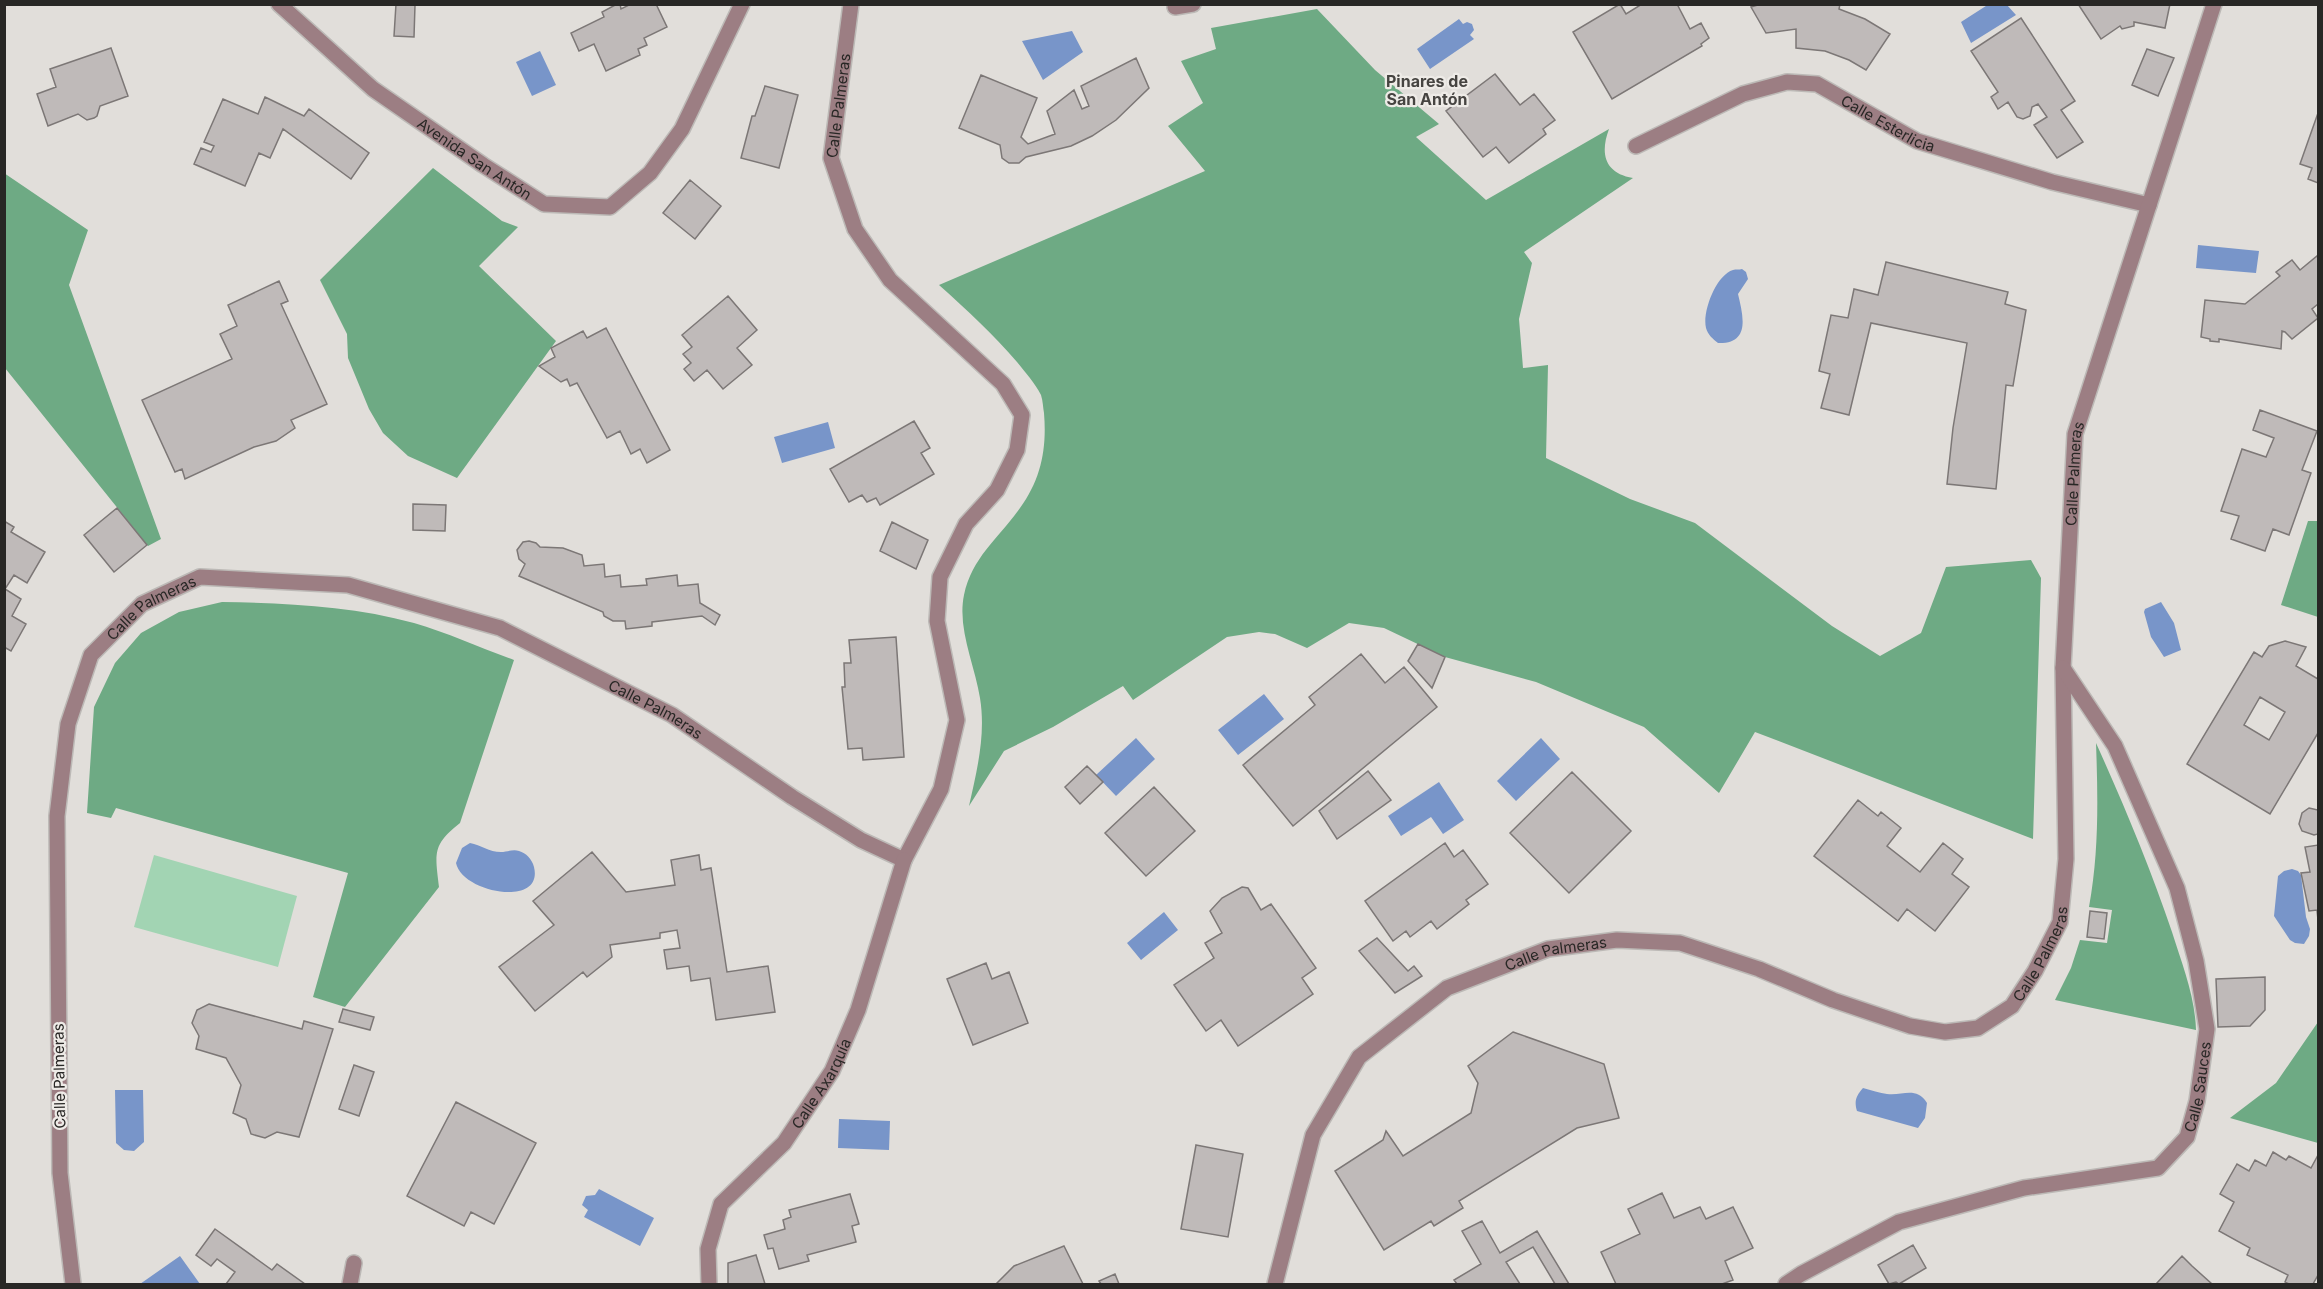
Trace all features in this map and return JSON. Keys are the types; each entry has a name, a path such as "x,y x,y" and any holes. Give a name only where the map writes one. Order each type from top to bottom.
{"street":[{"name":"Avenida San Antón","path":"279,4 373,89 544,204 610,207 650,173 682,129 742,4"},
{"name":"Calle Palmeras","path":"73,1284 60,1173 57,816 68,724 91,654 142,604 200,577 348,585 500,628 672,715 792,797 861,840 904,860 941,789 957,720 937,621 940,577 966,524 997,490 1017,450 1022,415 1003,384 890,280 855,229 831,158 851,4"},
{"path":"1174,7 1193,4"},
{"name":"Calle Palmeras","path":"1275,1284 1313,1135 1359,1057 1446,988 1548,948 1617,940 1680,943 1759,969 1833,1000 1910,1026 1945,1032 1978,1028 2012,1006 2035,971 2060,922 2066,858 2063,668 2075,434 2214,4"},
{"name":"Calle Esterlicia","path":"1636,146 1743,94 1787,82 1817,84 1917,141 2052,182 2149,205"},
{"name":"Calle Sauces","path":"1786,1284 1899,1222 2024,1188 2158,1168 2187,1137 2197,1101 2207,1029 2196,961 2180,898 2115,746 2063,668"},
{"name":"Calle Axarquía","path":"709,1284 708,1249 721,1204 784,1143 832,1071 858,1010 904,860"},
{"path":"350,1284 354,1263"}],"green space":[{"path":"1317,9 1375,70 1439,124 1416,137 1486,200 1609,129 1605,146 1607,161 1616,172 1633,178 1524,252 1532,263 1519,319 1523,368 1548,365 1546,458 1630,499 1695,523 1832,626 1880,656 1921,633 1946,567 2031,560 2041,578 2033,839 1755,732 1719,793 1644,727 1536,682 1445,657 1384,628 1349,623 1307,648 1275,634 1259,632 1227,637 1133,700 1123,686 1053,727 1004,751 969,806 980,752 982,712 963,621 964,595 973,570 987,548 1020,508 1033,486 1041,463 1045,426 1041,395 1033,382 980,322 939,285 1205,171 1168,126 1203,103 1181,61 1216,49 1211,28"},
{"path":"433,168 502,221 518,227 479,266 556,341 457,478 408,456 383,433 369,409 348,358 347,334 320,280"},
{"path":"4,173 88,230 69,285 161,539 148,546 5,368"},
{"path":"2308,521 2318,521 2318,617 2281,605"},
{"path":"222,602 319,606 391,617 439,631 514,660 460,823 444,838 438,850 439,887 345,1007 313,997 348,873 116,808 111,818 87,813 94,707 115,663 141,633 179,612"},
{"path":"2096,743 2164,908 2187,980 2196,1030 2055,1000 2071,968 2080,940 2107,943 2112,910 2089,907 2096,846"},
{"path":"154,855 297,896 278,967 134,927"},
{"path":"2318,1022 2318,1143 2230,1118 2276,1083"}],"water":[{"path":"1989,4 2007,5 2016,15 1971,43 1961,22"},
{"path":"1459,19 1463,24 1467,22 1472,24 1474,30 1470,35 1474,39 1430,69 1417,49"},
{"path":"1072,31 1083,52 1043,80 1022,41"},
{"path":"540,51 556,85 532,96 516,62"},
{"path":"2198,245 2259,251 2256,273 2196,268"},
{"path":"1742,269 1746,272 1748,279 1738,294 1743,319 1742,327 1736,339 1718,343 1709,335 1706,328 1708,304 1721,279 1733,270"},
{"path":"828,422 835,448 782,463 774,437"},
{"path":"2161,602 2174,623 2181,650 2164,657 2151,637 2144,612 2145,609"},
{"path":"1264,694 1284,719 1238,755 1218,730"},
{"path":"1136,738 1155,759 1116,796 1096,775"},
{"path":"1541,738 1560,759 1516,801 1497,781"},
{"path":"1439,782 1464,820 1443,834 1431,817 1401,836 1388,816"},
{"path":"470,843 497,852 514,850 524,853 533,864 534,880 527,888 515,892 501,892 472,882 461,873 456,863 462,848"},
{"path":"2292,869 2301,875 2306,917 2310,929 2304,944 2290,940 2274,916 2278,876"},
{"path":"1164,912 1178,930 1141,960 1127,943"},
{"path":"1863,1088 1887,1094 1914,1093 1927,1103 1925,1118 1918,1128 1857,1111 1856,1099"},
{"path":"115,1090 143,1090 144,1142 134,1151 124,1150 116,1143"},
{"path":"839,1119 890,1121 889,1150 838,1148"},
{"path":"599,1189 654,1218 640,1246 584,1217 588,1210 582,1205 586,1196 595,1195"},
{"path":"180,1256 200,1284 140,1284"}],"building":[{"path":"396,4 415,5 414,37 394,36"},
{"path":"620,4 621,9 631,4 656,4 667,27 644,38 647,45 638,49 640,55 606,71 594,44 579,51 571,33 604,17 602,12"},
{"path":"1620,4 1626,14 1642,4 1677,4 1690,29 1701,23 1709,38 1701,44 1702,46 1612,99 1573,32"},
{"path":"1761,4 1840,4 1839,9 1865,19 1890,34 1866,70 1849,60 1825,51 1796,48 1796,29 1766,33 1751,7"},
{"path":"2078,4 2170,4 2165,28 2134,22 2134,26 2122,29 2120,26 2101,39"},
{"path":"2021,18 2075,101 2061,110 2083,142 2057,158 2034,125 2047,117 2038,104 2032,107 2030,116 2023,119 2017,117 2008,102 1998,109 1991,97 1998,92 1971,51"},
{"path":"111,48 128,96 100,106 94,118 87,120 78,114 48,126 37,94 56,87 50,69"},
{"path":"2147,49 2174,58 2158,96 2132,85"},
{"path":"1136,58 1149,88 1116,120 1092,136 1071,146 1026,157 1019,163 1009,163 1002,158 1000,145 959,128 981,75 1037,98 1021,137 1028,144 1055,134 1047,111 1074,90 1082,109 1089,106 1081,86"},
{"path":"1495,74 1520,105 1534,94 1555,120 1543,129 1546,134 1509,163 1496,147 1483,157 1446,111"},
{"path":"765,86 798,95 779,168 741,158 752,116 755,116"},
{"path":"265,97 304,116 309,109 369,153 351,179 283,129 270,158 259,153 245,186 194,164 201,148 211,152 214,146 204,142 223,99 258,114"},
{"path":"2318,113 2318,183 2308,179 2312,168 2300,164"},
{"path":"690,180 721,206 695,239 663,213"},
{"path":"2317,256 2318,304 2312,309 2318,318 2292,339 2282,331 2281,349 2219,339 2219,342 2210,341 2210,339 2201,337 2205,300 2245,304 2280,276 2276,272 2292,260 2300,270"},
{"path":"1886,262 2008,292 2005,304 2026,310 2013,386 2006,385 1996,489 1947,484 1953,428 1967,343 1871,323 1849,415 1821,408 1830,374 1819,371 1831,315 1848,318 1854,289 1878,295"},
{"path":"279,281 288,301 281,304 327,404 291,420 295,428 276,441 254,447 185,479 182,469 175,472 142,400 232,359 220,334 237,326 228,305"},
{"path":"728,296 757,330 737,348 752,365 723,389 707,370 694,381 684,369 691,363 683,354 692,347 682,335"},
{"path":"606,328 670,450 647,463 640,449 631,454 620,431 607,438 577,383 570,386 567,379 561,382 539,366 555,357 551,348 583,331 587,338"},
{"path":"2260,410 2317,431 2302,470 2311,473 2289,535 2273,529 2265,551 2231,539 2239,516 2221,511 2242,449 2266,457 2274,438 2253,430"},
{"path":"914,421 930,448 921,453 934,474 880,505 876,498 867,502 862,495 849,502 830,469"},
{"path":"413,504 446,505 445,531 413,530"},
{"path":"117,508 147,545 114,572 84,535"},
{"path":"4,521 14,527 11,532 45,552 27,583 14,575 5,589 21,599 12,616 26,624 11,651 4,647"},
{"path":"892,522 928,540 916,569 880,551"},
{"path":"529,541 540,547 563,548 582,555 584,566 604,564 605,577 620,575 621,587 647,585 646,579 677,575 678,586 698,584 700,603 720,615 715,625 702,616 652,622 652,626 626,629 625,621 613,621 604,616 603,612 519,576 525,564 519,559 517,550 523,542"},
{"path":"896,637 904,757 863,760 862,748 848,749 842,687 845,687 844,663 851,663 849,640"},
{"path":"2285,641 2306,647 2296,666 2318,679 2318,733 2270,814 2187,764 2254,652 2262,657 2269,646","holes":["2260,697 2285,712 2269,740 2244,725"]},
{"path":"1418,644 1445,657 1432,688 1408,661"},
{"path":"1361,654 1385,683 1404,667 1437,707 1293,826 1243,765 1315,705 1309,697"},
{"path":"1087,766 1103,782 1080,804 1065,787"},
{"path":"1368,771 1391,800 1337,839 1319,811"},
{"path":"1572,772 1631,831 1569,893 1510,833"},
{"path":"1154,787 1195,831 1146,876 1105,833"},
{"path":"1858,800 1878,816 1881,812 1901,828 1887,846 1920,872 1943,843 1963,859 1952,874 1969,887 1935,931 1907,909 1898,921 1814,856"},
{"path":"2309,808 2318,810 2318,834 2302,831 2299,824 2302,813"},
{"path":"1445,843 1454,857 1463,850 1488,884 1466,900 1469,904 1437,929 1431,921 1410,937 1406,931 1393,941 1365,901"},
{"path":"2318,845 2318,920 2317,910 2309,911 2301,873 2310,872 2305,847"},
{"path":"592,852 626,892 675,885 671,860 699,855 701,870 711,868 727,972 768,966 775,1012 716,1020 710,978 691,981 689,966 667,969 664,950 680,948 677,930 660,933 660,938 610,945 612,957 587,977 583,972 535,1011 499,967 554,925 533,901"},
{"path":"1242,887 1248,888 1261,910 1271,904 1316,968 1302,978 1313,994 1238,1046 1221,1020 1206,1031 1174,985 1214,958 1205,943 1222,933 1210,911 1222,898"},
{"path":"2090,911 2107,913 2104,939 2087,937"},
{"path":"1377,938 1408,971 1414,966 1422,976 1395,993 1359,951"},
{"path":"986,963 992,979 1009,972 1028,1023 973,1045 947,979"},
{"path":"2265,977 2265,1010 2250,1026 2218,1027 2216,979"},
{"path":"209,1004 302,1029 304,1021 333,1029 299,1137 277,1132 265,1138 251,1134 246,1119 233,1113 241,1085 226,1058 196,1049 199,1036 192,1023 197,1010"},
{"path":"343,1009 374,1017 370,1030 339,1022"},
{"path":"1513,1032 1604,1064 1619,1118 1577,1128 1459,1201 1463,1208 1434,1226 1431,1221 1384,1250 1335,1171 1383,1140 1386,1131 1403,1156 1471,1113 1478,1083 1468,1066"},
{"path":"354,1065 374,1072 359,1116 339,1109"},
{"path":"456,1102 536,1143 494,1224 471,1212 464,1226 407,1196"},
{"path":"1196,1145 1243,1154 1228,1237 1181,1229"},
{"path":"2273,1152 2286,1160 2289,1156 2311,1168 2318,1155 2318,1275 2313,1284 2285,1282 2288,1275 2247,1255 2250,1248 2219,1231 2234,1202 2220,1194 2237,1164 2249,1171 2255,1160 2266,1166"},
{"path":"1662,1193 1674,1218 1700,1207 1706,1219 1733,1207 1753,1248 1725,1261 1733,1280 1722,1284 1616,1284 1601,1252 1640,1234 1628,1209"},
{"path":"850,1194 859,1224 852,1226 856,1242 807,1255 809,1261 779,1269 773,1248 768,1249 764,1235 785,1229 783,1220 791,1217 789,1210"},
{"path":"1482,1221 1500,1253 1537,1231 1569,1284 1555,1284 1533,1247 1506,1262 1520,1284 1457,1284 1454,1280 1481,1264 1462,1231"},
{"path":"215,1229 272,1270 277,1264 305,1284 226,1284 235,1272 217,1259 211,1266 196,1255"},
{"path":"1913,1245 1926,1268 1899,1284 1896,1282 1889,1284 1878,1265"},
{"path":"1064,1246 1083,1284 996,1284 1014,1266"},
{"path":"756,1255 765,1284 728,1284 728,1263"},
{"path":"2182,1256 2192,1266 2212,1284 2156,1284"},
{"path":"1115,1274 1119,1284 1101,1284 1099,1281"}],"district":[{"name":"Pinares de San Antón","path":"1427,90"}]}
